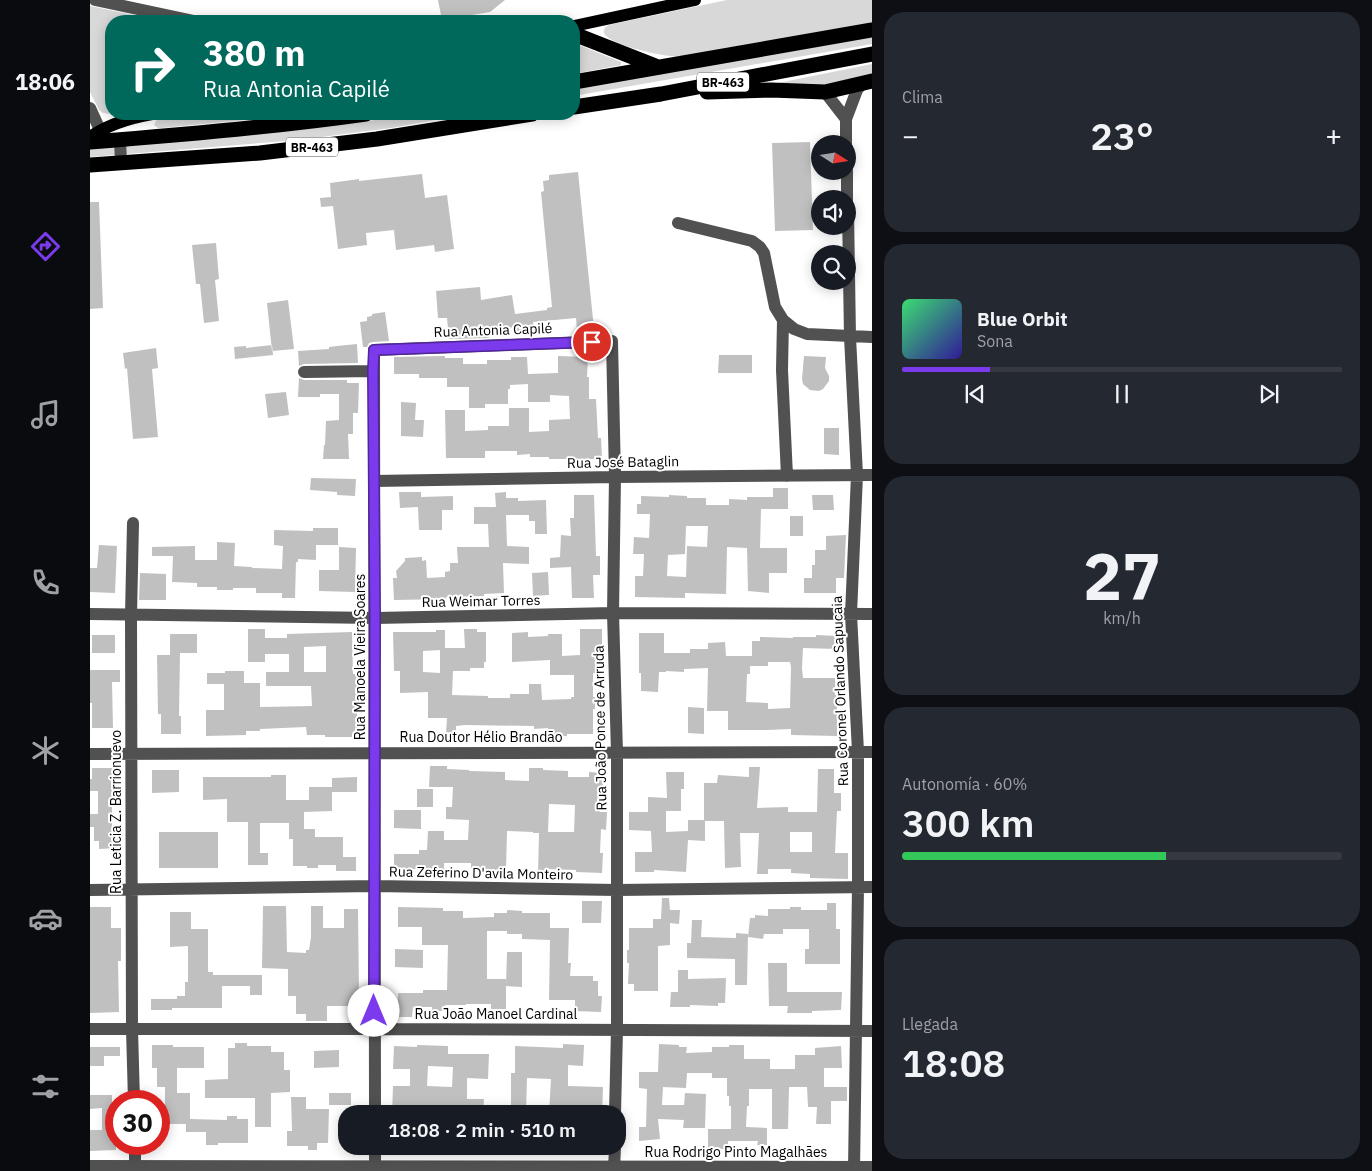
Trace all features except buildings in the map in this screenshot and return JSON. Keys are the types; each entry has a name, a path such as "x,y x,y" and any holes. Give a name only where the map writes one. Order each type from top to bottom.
{"highway":[{"name":"BR-463","path":"580,81 872,30"},
{"path":"580,36 660,67"},
{"name":"BR-463","path":"580,106 661,94 872,54"},
{"path":"661,94 771,90 825,92 867,83"},
{"name":"BR-463","path":"90,142 318,120"},
{"name":"BR-463","path":"90,165 270,152 377,139 495,120"}],"main road":[{"path":"580,25 695,0"},
{"path":"95,134 124,120"}],"street":[{"path":"95,0 166,15"},
{"path":"846,135 846,119 857,90 867,83"},
{"path":"825,92 846,119"},
{"path":"90,108 95,134"},
{"path":"120,139 121,163"},
{"path":"678,223 752,241 760,246 768,263 776,307 783,320 794,329 807,334 872,337"},
{"name":"Rua Coronel Orlando Sapucaia","path":"848,235 850,337 857,476 851,614 858,752 854,1169"},
{"path":"783,320 782,370 787,476"},
{"name":"Rua Antonia Capilé","path":"374,350 612,341"},
{"name":"Rua João Ponce de Arruda","path":"612,341 613,613 617,753 615,1105"},
{"name":"Rua Manoela Vieira Soares","path":"374,350 375,1105"},
{"path":"304,372 373,371"},
{"name":"Rua José Bataglin","path":"374,481 872,475"},
{"name":"Rua Leticia Z. Barrionuevo","path":"133,523 131,754 134,1090"},
{"name":"Rua Weimar Torres","path":"90,614 375,618 613,613 872,614"},
{"name":"Rua Doutor Hélio Brandão","path":"90,754 872,752"},
{"name":"Rua Zeferino D'avila Monteiro","path":"90,890 375,886 617,890 872,887"},
{"name":"Rua João Manoel Cardinal","path":"90,1029 872,1031"},
{"path":"135,1155 135,1168"},
{"path":"375,1155 375,1168"},
{"path":"614,1169 615,1155"},
{"name":"Rua Rodrigo Pinto Magalhães","path":"90,1166 135,1168 614,1169 854,1169 872,1167"}],"shaded area":[{"path":"727,0 872,0 872,23 683,56 657,54 628,47 610,39 605,34 604,30 612,24"},
{"path":"90,6 134,15 105,15 105,113 99,110 90,92"},
{"path":"872,37 872,44 580,95 580,88"},
{"path":"580,45 621,62 621,65 580,73"},
{"path":"872,64 872,77 819,88 778,83"},
{"path":"156,120 243,120 162,128 154,125"},
{"path":"376,120 436,120 391,128 298,140 90,157 90,149 297,130"}],"route":[{"path":"374,1011 374,350 592,342"}]}
